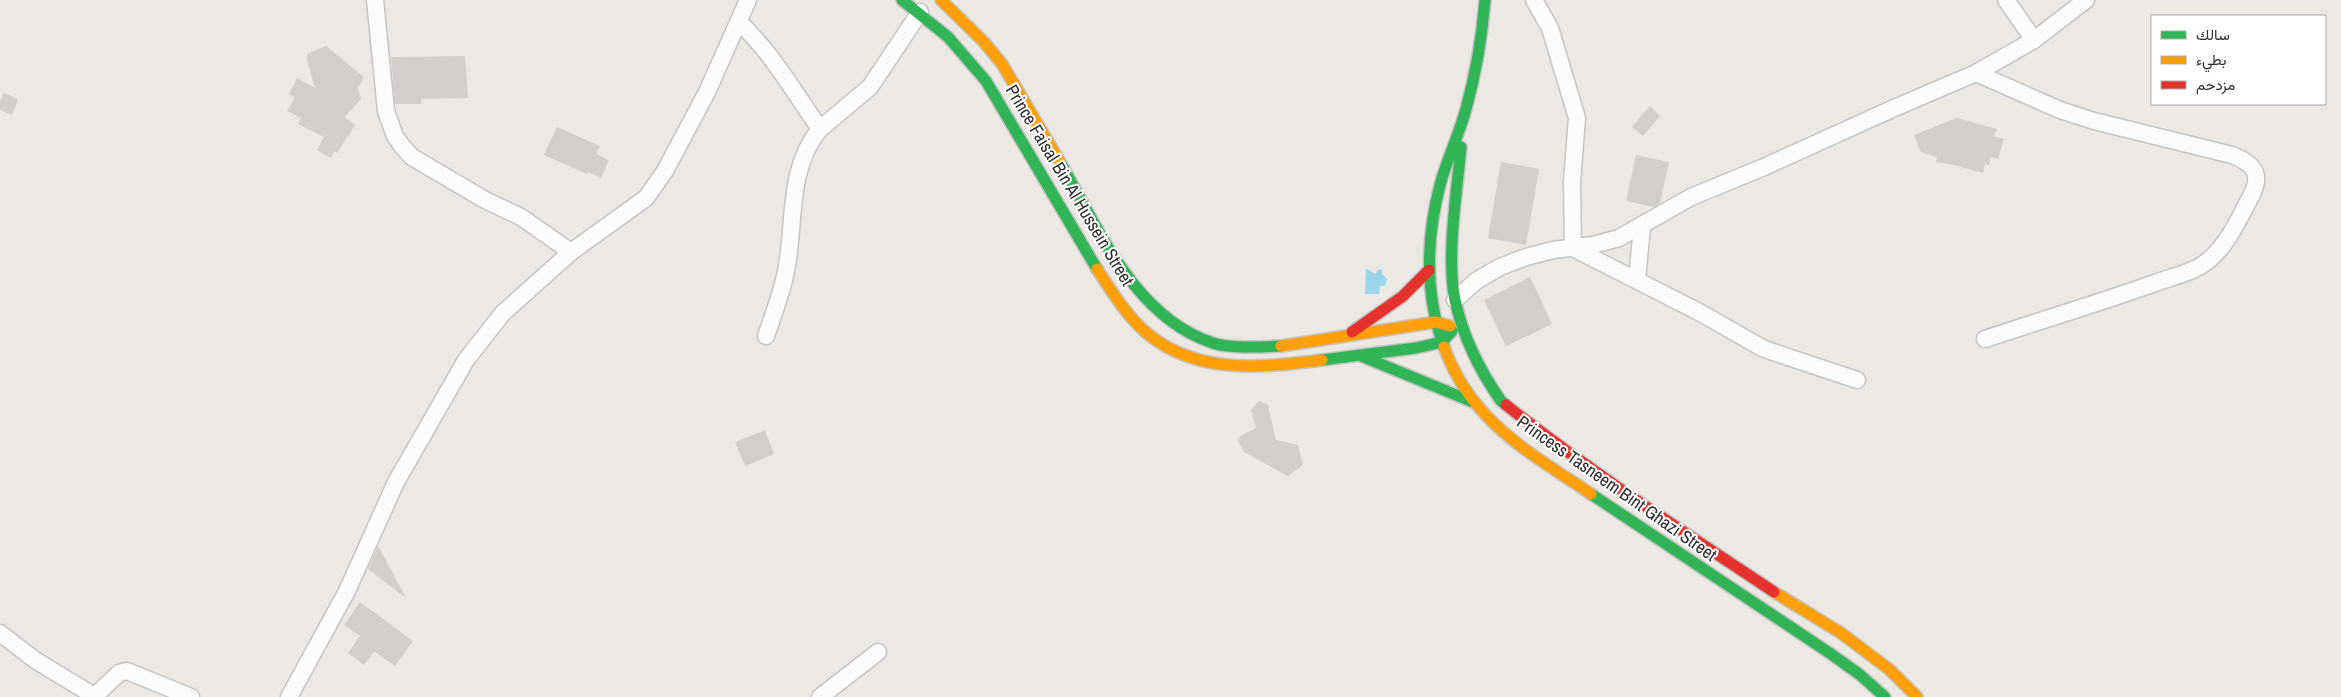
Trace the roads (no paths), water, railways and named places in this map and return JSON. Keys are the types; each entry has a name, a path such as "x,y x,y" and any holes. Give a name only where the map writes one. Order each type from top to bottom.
{"main road":[{"name":"Prince Faisal Bin Al Hussein Street","path":"902,0 920,12 951,38 986,81 1091,260 1132,317 1148,334 1184,355 1202,362 1247,368 1361,356 1442,342"},
{"name":"Prince Faisal Bin Al Hussein Street","path":"941,0 984,42 1002,64 1124,272 1151,306 1178,327 1214,344 1257,347 1280,346 1436,322 1454,328 1467,339"},
{"name":"Princess Tasneem Bint Ghazi Street","path":"1485,0 1482,34 1462,123 1441,183 1433,221 1429,270 1436,322 1442,342 1473,402 1504,431 1556,470 1840,658 1886,697"},
{"name":"Princess Tasneem Bint Ghazi Street","path":"1462,123 1452,259 1455,300 1467,339 1483,376 1501,401 1602,477 1770,590 1841,633 1890,670 1917,697"},
{"path":"1347,336 1396,303 1414,288 1429,270"},
{"path":"1442,342 1454,328 1458,314 1455,300"},
{"path":"1361,356 1473,402"}],"street":[{"path":"375,0 386,111 395,136 402,146 412,157 485,200 521,217 571,252"},
{"path":"289,697 347,591 384,506 466,360 502,314 571,252 608,224 639,205 653,190 707,92 748,0"},
{"path":"1534,0 1550,28 1578,118 1572,182 1573,248"},
{"path":"2006,0 2034,40"},
{"path":"1455,300 1476,280 1500,267 1535,254 1619,238 1691,197 1780,161 1892,109 1976,73 2034,40 2086,0"},
{"path":"766,336 787,267 795,184 810,140 820,129 870,88 920,12"},
{"path":"739,22 756,38 775,62 820,129"},
{"path":"1976,73 2060,110 2094,121 2232,155 2245,160 2254,168 2257,178 2256,188 2225,242 2202,265 2143,287 1985,339"},
{"path":"1636,280 1642,226"},
{"path":"1573,248 1699,312 1764,349 1857,380"},
{"path":"0,633 35,660 95,697 119,672 127,671 191,697"},
{"path":"820,697 878,652"}],"water":[{"path":"1366,268 1375,274 1379,269 1382,270 1382,274 1387,279 1385,286 1380,286 1379,294 1365,294"}]}
